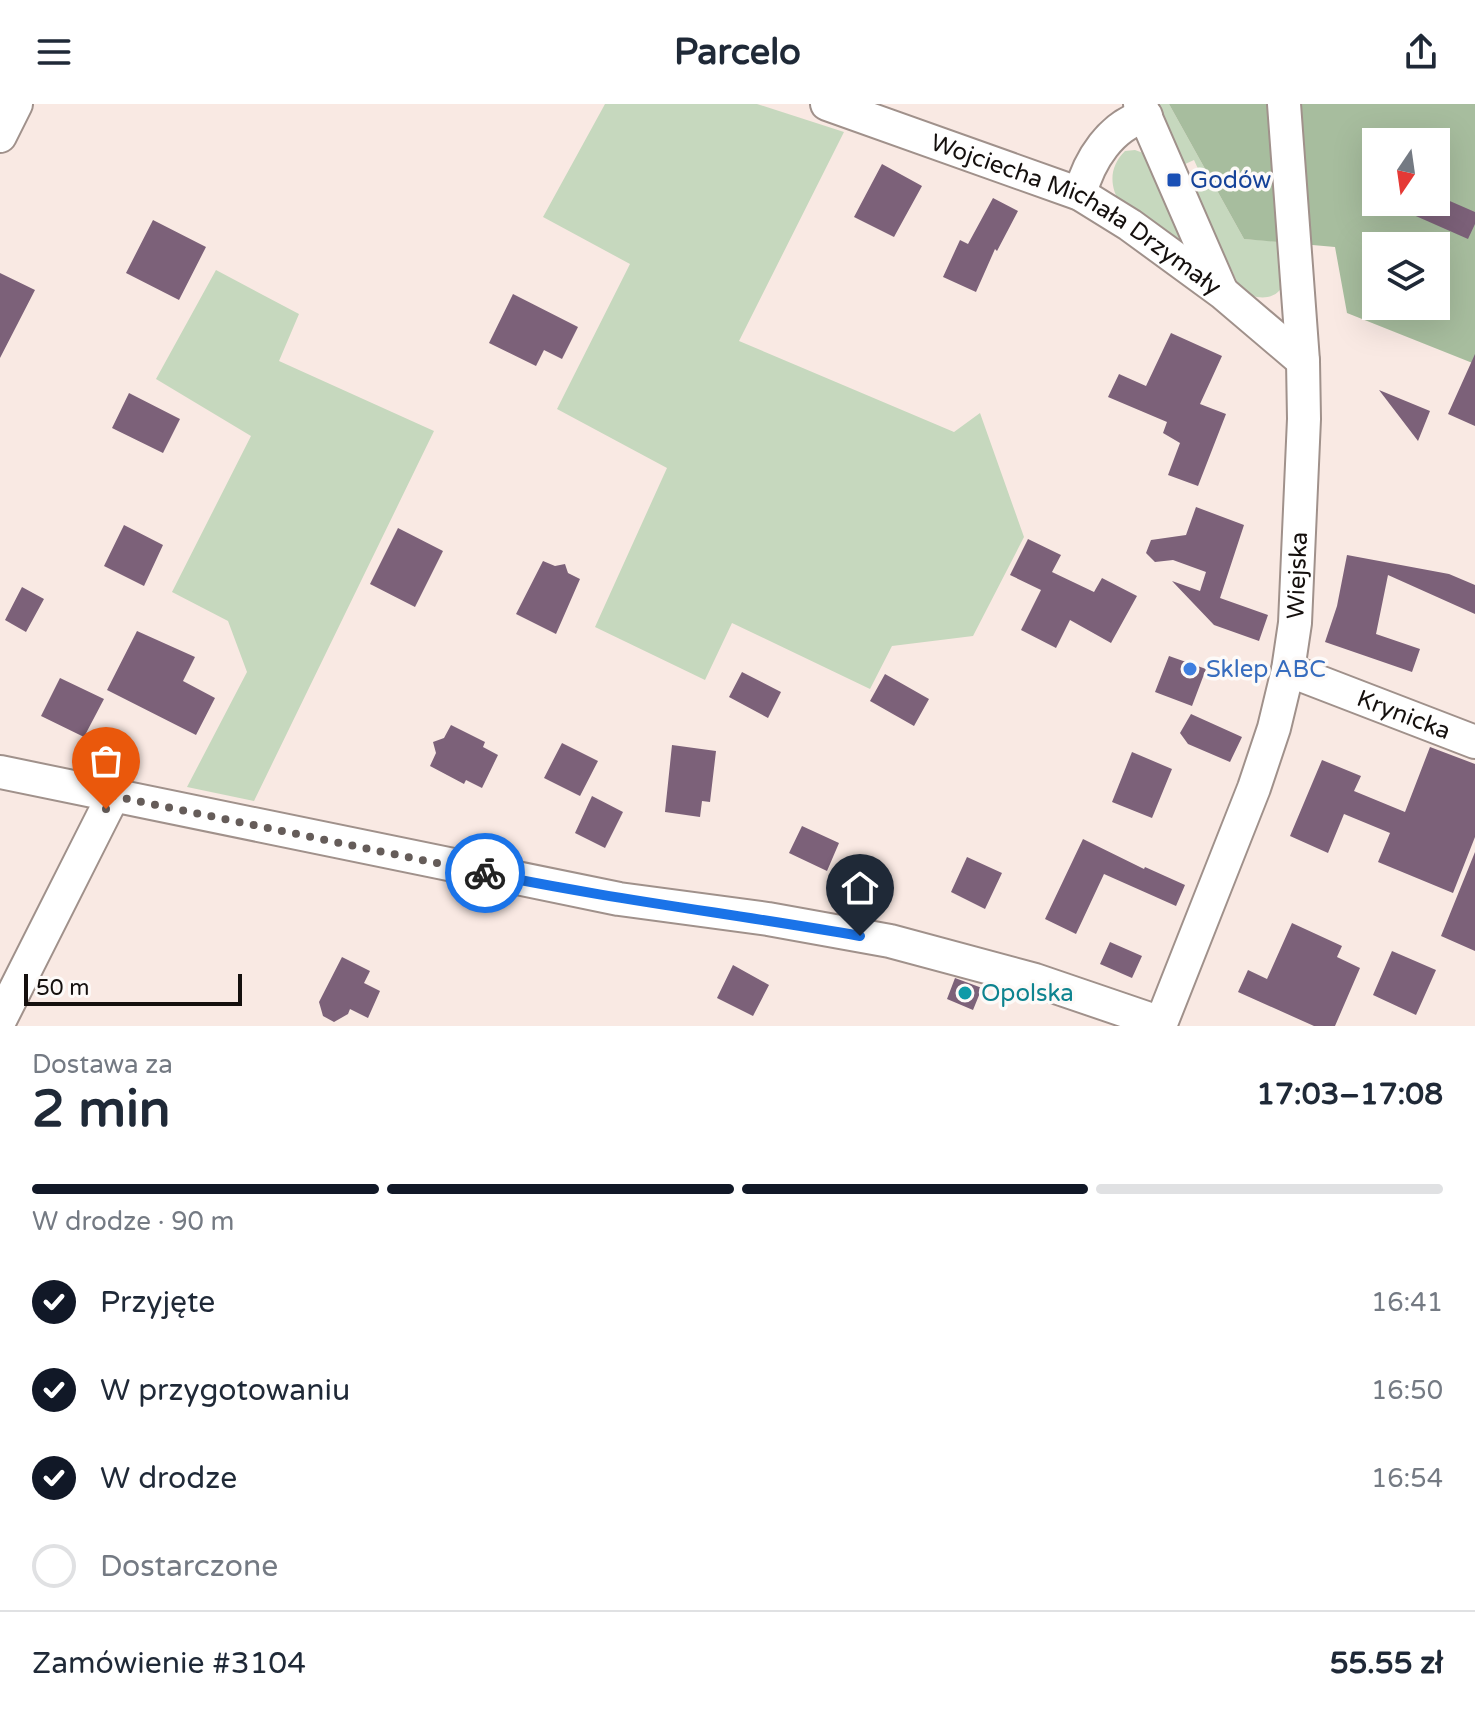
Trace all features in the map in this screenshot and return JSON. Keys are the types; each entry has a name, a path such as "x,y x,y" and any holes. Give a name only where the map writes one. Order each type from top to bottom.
{"street":[{"path":"0,136 16,104"},
{"name":"Wojciecha Michała Drzymały","path":"827,104 1080,194 1130,225 1223,293 1303,361"},
{"name":"Wiejska","path":"1160,1024 1254,788 1274,728 1295,623 1304,419 1303,361 1284,104"},
{"path":"1080,194 1085,174 1094,159 1117,130 1143,110 1223,293"},
{"name":"Krynicka","path":"1288,670 1475,742"},
{"path":"0,772 619,899 768,919 890,941 1035,980 1160,1024"},
{"path":"0,1020 113,796"}],"green space":[{"path":"605,104 757,104 844,132 739,341 954,432 980,413 1024,537 973,636 892,646 870,689 732,623 705,680 595,627 667,468 557,409 630,264 543,217"},
{"path":"1156,104 1169,104 1244,239 1284,242 1285,276 1280,290 1274,295 1254,296 1241,290 1194,190 1205,184 1194,160 1183,165"},
{"path":"1169,104 1475,104 1475,364 1365,320 1450,320 1450,232 1362,232 1362,319 1347,313 1335,247 1244,239"},
{"path":"1135,150 1146,154 1192,251 1121,205 1112,177 1125,151"},
{"path":"216,270 299,314 279,361 434,431 254,801 187,787 247,672 228,621 172,592 251,436 156,379"}],"building":[{"path":"882,164 922,186 894,237 854,217"},
{"path":"993,198 1018,211 997,251 995,249 976,292 943,277 960,240 968,244"},
{"path":"1450,201 1475,212 1475,224 1468,239 1416,216 1450,216"},
{"path":"153,220 206,247 179,300 126,273"},
{"path":"0,273 35,290 0,358"},
{"path":"513,294 578,327 562,359 544,350 536,366 489,343"},
{"path":"1171,333 1222,356 1200,404 1226,414 1198,486 1168,475 1180,443 1163,433 1167,422 1108,397 1119,374 1146,386"},
{"path":"1475,354 1475,426 1448,414"},
{"path":"1379,390 1430,411 1418,441"},
{"path":"129,393 180,419 163,453 112,428"},
{"path":"1196,507 1244,525 1220,598 1268,615 1259,641 1214,625 1172,581 1200,591 1206,572 1173,560 1155,562 1146,553 1151,540 1186,535"},
{"path":"124,525 163,545 144,586 104,566"},
{"path":"398,528 443,551 415,607 370,584"},
{"path":"1028,539 1061,555 1052,572 1094,592 1102,578 1137,596 1111,643 1070,620 1056,648 1021,630 1041,590 1010,575"},
{"path":"1347,555 1449,574 1475,585 1475,614 1388,575 1376,634 1420,649 1412,672 1325,642 1337,606"},
{"path":"543,561 555,566 565,564 568,573 580,579 556,634 516,614"},
{"path":"22,587 44,599 26,632 5,620"},
{"path":"137,631 195,657 183,681 215,698 196,735 107,690"},
{"path":"1169,656 1206,669 1192,706 1155,692"},
{"path":"742,672 781,692 768,718 729,697"},
{"path":"885,674 929,699 914,726 870,701"},
{"path":"60,678 104,699 84,737 41,716"},
{"path":"1191,714 1242,737 1230,762 1188,744 1180,733"},
{"path":"451,725 485,742 483,747 498,755 482,788 466,780 464,784 430,766 436,753 433,742 444,738"},
{"path":"562,743 598,761 580,796 544,778"},
{"path":"672,745 716,751 710,802 702,801 700,817 665,812"},
{"path":"1430,747 1475,764 1475,837 1453,893 1378,862 1390,833 1344,814 1328,853 1290,836 1322,760 1361,776 1354,791 1405,812"},
{"path":"1132,752 1172,769 1152,818 1112,802"},
{"path":"592,796 623,812 605,848 575,833"},
{"path":"802,826 839,843 827,871 789,853"},
{"path":"1083,839 1185,885 1176,906 1104,874 1076,934 1045,919"},
{"path":"1475,852 1475,951 1441,936"},
{"path":"967,857 1002,873 985,909 951,892"},
{"path":"1292,923 1342,946 1337,957 1360,968 1335,1026 1314,1026 1238,992 1248,970 1267,979"},
{"path":"1110,942 1142,956 1132,978 1100,964"},
{"path":"1392,951 1436,970 1416,1015 1373,995"},
{"path":"342,957 370,971 364,983 380,991 368,1018 350,1009 348,1014 334,1022 323,1016 319,1002"},
{"path":"733,965 769,985 753,1016 717,998"},
{"name":"Opolska","path":"955,978 982,988 973,1010 947,999"}],"way so far":[{"path":"106,809 113,796 485,873"}],"place":[{"name":"Godów","path":"1174,180"},
{"name":"Sklep ABC","path":"1190,669"},
{"name":"Opolska","path":"965,993"}],"route":[{"path":"485,873 619,899 768,919 860,936"}]}
